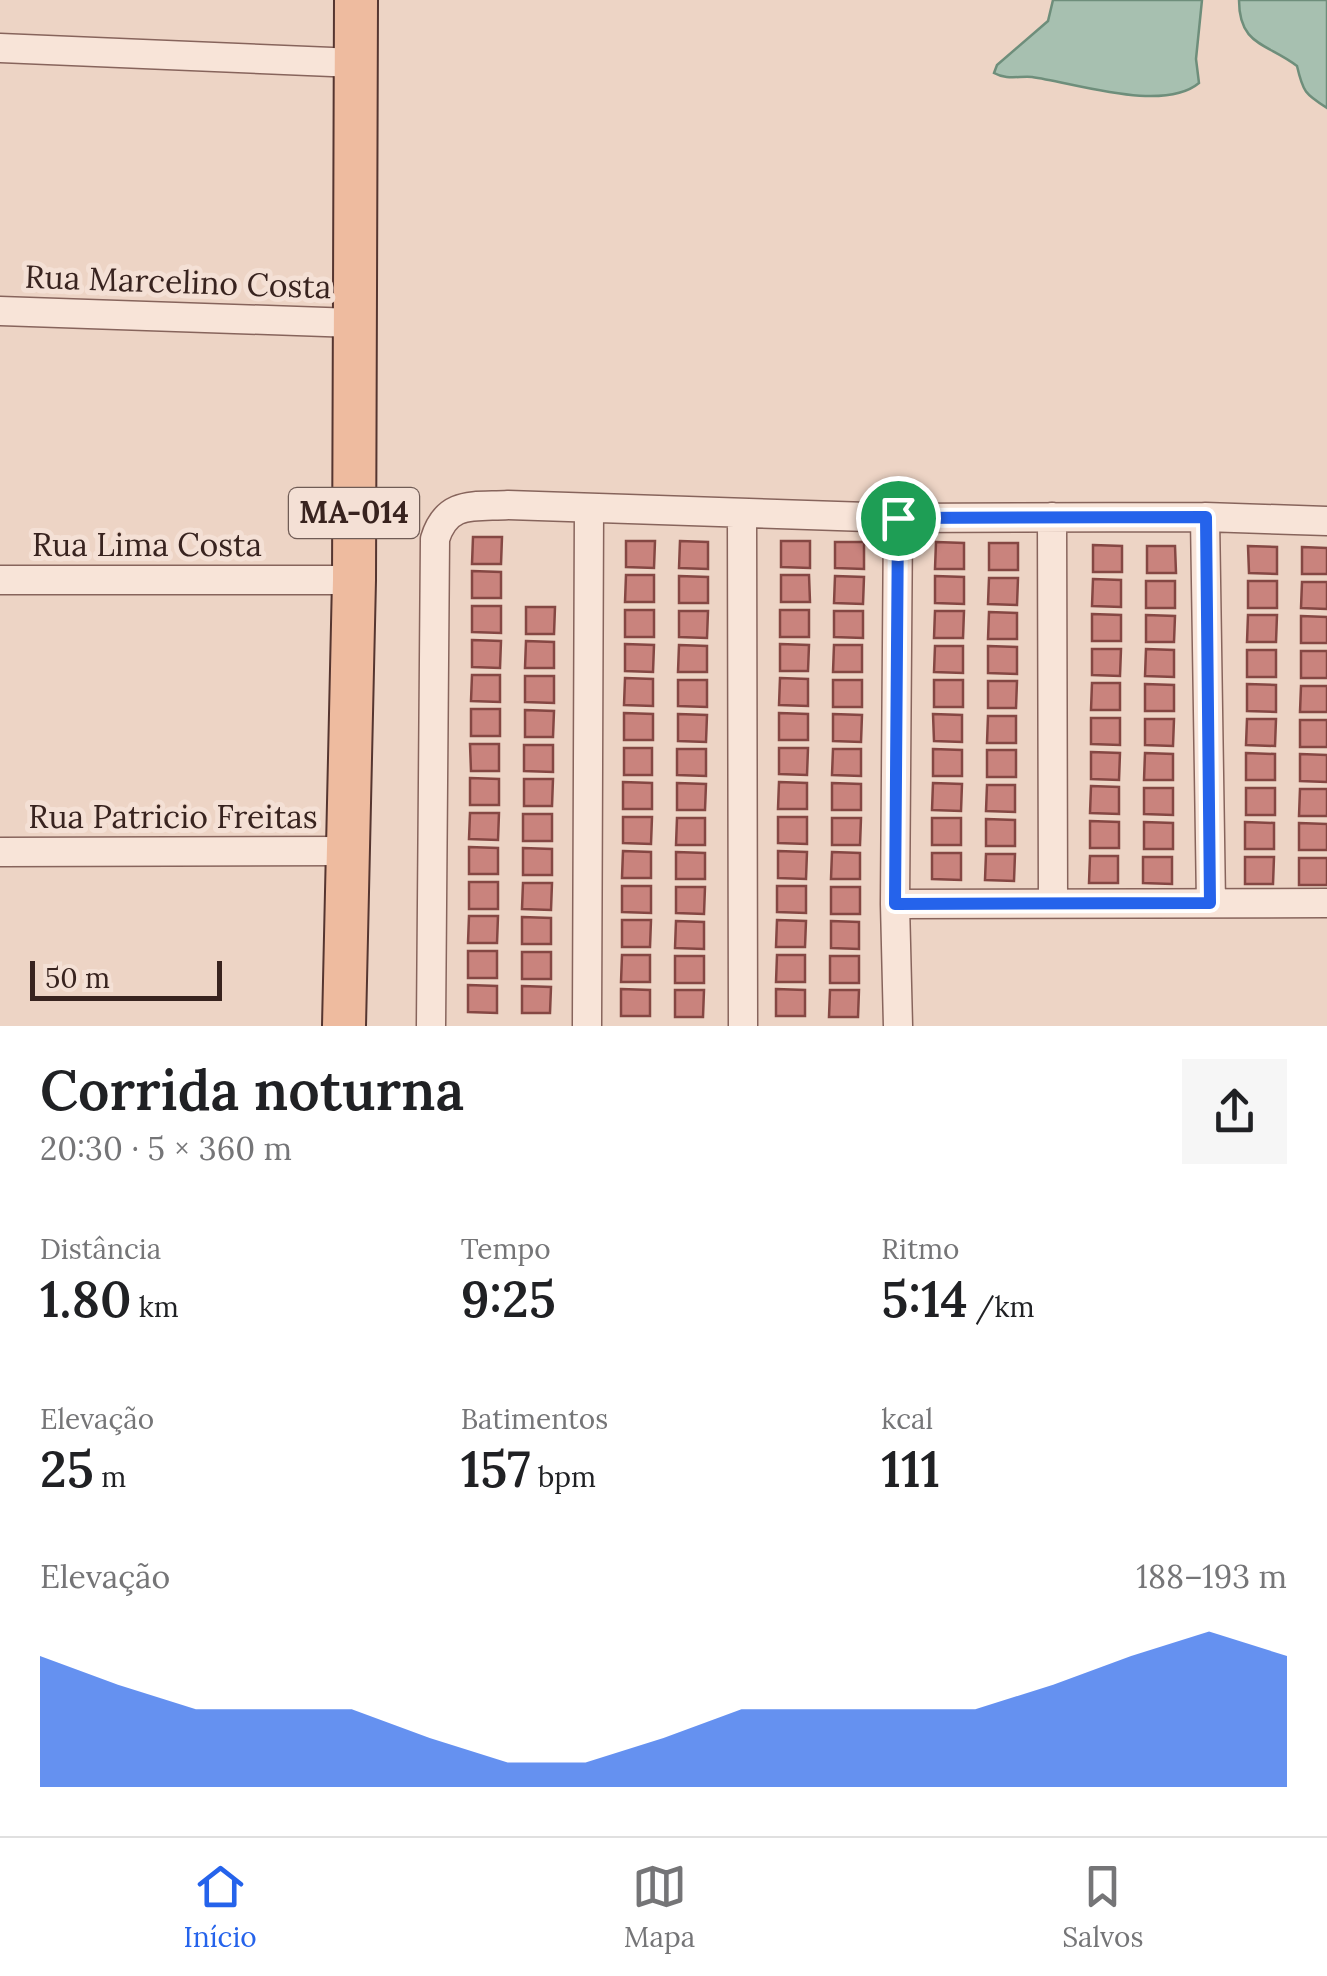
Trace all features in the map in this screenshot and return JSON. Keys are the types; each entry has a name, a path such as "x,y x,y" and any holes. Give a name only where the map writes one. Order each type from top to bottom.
{"main road":[{"name":"MA-014","path":"344,1026 354,580 356,0"}],"street":[{"path":"0,48 356,62"},
{"name":"Rua Marcelino Costa","path":"0,311 354,323"},
{"path":"431,1026 435,538 440,522 462,508 898,518 1206,517 1327,521"},
{"path":"588,1026 589,508"},
{"path":"742,514 743,1026"},
{"path":"1052,517 1053,902"},
{"path":"1206,517 1210,903"},
{"path":"898,518 898,1026"},
{"name":"Rua Lima Costa","path":"0,580 354,580"},
{"name":"Rua Patricio Freitas","path":"0,852 346,852"},
{"path":"895,904 1327,903"}],"shaded area":[{"path":"1053,0 1202,0 1196,59 1199,83 1183,92 1142,96 994,73 997,65 1048,21"},
{"path":"1239,0 1327,0 1327,108 1306,91 1297,66 1249,35 1240,15"}],"building":[{"path":"473,537 502,537 501,564 472,564"},
{"path":"626,541 655,541 654,568 626,567"},
{"path":"680,541 708,542 708,569 679,568"},
{"path":"781,541 810,541 810,568 781,567"},
{"path":"835,542 864,542 864,569 835,568"},
{"path":"936,542 964,543 964,569 935,569"},
{"path":"989,543 1018,543 1018,570 989,570"},
{"path":"1093,545 1122,546 1122,572 1093,572"},
{"path":"1147,546 1175,546 1176,573 1147,573"},
{"path":"1248,546 1277,547 1277,574 1249,573"},
{"path":"1302,547 1327,548 1327,574 1302,574"},
{"path":"472,571 501,572 501,598 472,598"},
{"path":"626,575 654,575 654,602 625,602"},
{"path":"781,575 809,575 810,602 781,602"},
{"path":"679,576 708,577 708,603 679,603"},
{"path":"835,576 864,577 863,604 834,603"},
{"path":"935,576 964,577 964,604 935,603"},
{"path":"989,578 1018,578 1017,605 988,604"},
{"path":"1093,579 1121,580 1121,607 1092,606"},
{"path":"1146,581 1175,581 1175,608 1146,608"},
{"path":"1248,581 1277,581 1277,608 1248,608"},
{"path":"1302,582 1327,582 1327,609 1301,608"},
{"path":"472,606 501,606 501,633 472,632"},
{"path":"526,607 555,607 554,634 526,634"},
{"path":"625,610 654,610 654,637 625,637"},
{"path":"780,610 809,610 809,637 780,637"},
{"path":"679,611 708,611 707,638 679,637"},
{"path":"834,611 863,611 863,638 834,637"},
{"path":"935,611 964,611 963,638 934,638"},
{"path":"989,612 1017,613 1017,639 988,639"},
{"path":"1092,614 1121,615 1121,641 1092,641"},
{"path":"1146,615 1175,616 1174,642 1146,642"},
{"path":"1248,615 1277,615 1276,642 1247,642"},
{"path":"1301,616 1327,617 1327,643 1301,643"},
{"path":"472,640 501,641 500,668 472,667"},
{"path":"526,641 554,642 554,668 525,668"},
{"path":"625,644 654,645 653,672 625,671"},
{"path":"780,644 809,645 808,671 780,671"},
{"path":"679,645 707,646 707,672 678,672"},
{"path":"834,645 862,645 862,672 833,672"},
{"path":"935,646 963,646 963,673 934,672"},
{"path":"988,646 1017,647 1017,674 988,673"},
{"path":"1092,649 1121,649 1120,676 1092,675"},
{"path":"1146,649 1174,650 1174,677 1145,676"},
{"path":"1247,650 1276,650 1276,677 1247,677"},
{"path":"1301,651 1327,651 1327,678 1301,678"},
{"path":"472,675 500,675 500,702 471,701"},
{"path":"525,676 554,676 554,703 525,702"},
{"path":"625,678 653,679 653,706 624,705"},
{"path":"780,678 808,679 808,706 779,705"},
{"path":"678,680 707,680 707,707 678,706"},
{"path":"833,680 862,680 862,707 833,707"},
{"path":"934,680 963,680 963,707 934,707"},
{"path":"988,681 1017,681 1016,708 988,708"},
{"path":"1092,683 1120,683 1120,710 1091,710"},
{"path":"1145,684 1174,685 1174,711 1145,711"},
{"path":"1247,684 1276,685 1276,712 1247,711"},
{"path":"1301,686 1327,686 1327,712 1300,712"},
{"path":"471,709 500,709 500,736 471,736"},
{"path":"525,710 554,711 553,737 525,737"},
{"path":"624,713 653,714 653,740 624,740"},
{"path":"779,713 808,714 808,740 779,740"},
{"path":"678,714 707,715 706,742 678,741"},
{"path":"833,714 862,715 861,742 833,741"},
{"path":"933,714 962,715 962,742 934,741"},
{"path":"988,716 1016,716 1016,743 987,743"},
{"path":"1091,718 1120,718 1120,745 1091,744"},
{"path":"1145,719 1174,719 1173,746 1145,745"},
{"path":"1247,719 1276,719 1275,746 1246,745"},
{"path":"1300,720 1327,720 1327,747 1300,747"},
{"path":"470,744 499,744 499,771 471,771"},
{"path":"524,745 553,745 553,772 524,771"},
{"path":"624,748 652,748 652,775 624,775"},
{"path":"779,748 808,748 807,775 779,774"},
{"path":"677,749 706,749 706,776 677,775"},
{"path":"833,749 861,749 861,776 832,775"},
{"path":"933,749 962,750 962,776 933,776"},
{"path":"987,750 1016,750 1016,777 987,777"},
{"path":"1091,752 1120,753 1119,780 1091,779"},
{"path":"1145,753 1173,754 1173,780 1144,780"},
{"path":"1246,753 1275,754 1275,780 1246,780"},
{"path":"1300,754 1327,755 1327,782 1300,781"},
{"path":"470,778 499,779 499,805 470,805"},
{"path":"524,779 553,779 552,806 524,806"},
{"path":"623,782 652,783 652,809 623,809"},
{"path":"779,782 807,783 807,809 778,809"},
{"path":"677,783 706,784 705,810 677,810"},
{"path":"832,783 861,784 861,810 832,810"},
{"path":"933,783 962,784 961,811 932,810"},
{"path":"987,785 1015,785 1015,812 986,811"},
{"path":"1091,786 1119,787 1119,814 1090,813"},
{"path":"1144,788 1173,788 1173,815 1144,814"},
{"path":"1246,788 1275,788 1275,815 1246,815"},
{"path":"1300,789 1327,789 1327,816 1299,816"},
{"path":"470,813 499,813 498,840 469,839"},
{"path":"523,814 552,814 552,841 523,841"},
{"path":"623,817 652,817 651,844 623,843"},
{"path":"778,817 807,817 807,844 778,843"},
{"path":"677,818 705,818 705,845 676,845"},
{"path":"832,818 861,818 860,845 832,845"},
{"path":"932,818 961,818 961,845 932,845"},
{"path":"986,819 1015,820 1015,846 986,846"},
{"path":"1090,821 1119,822 1119,848 1090,848"},
{"path":"1144,822 1173,823 1173,849 1144,849"},
{"path":"1245,822 1274,823 1274,849 1245,849"},
{"path":"1299,823 1327,824 1327,850 1299,850"},
{"path":"469,847 498,848 498,874 469,874"},
{"path":"523,848 552,849 552,875 523,875"},
{"path":"623,851 651,852 651,878 622,878"},
{"path":"778,851 807,852 806,879 778,878"},
{"path":"676,852 705,853 705,879 676,879"},
{"path":"832,852 860,853 860,879 831,879"},
{"path":"932,853 961,853 961,880 932,879"},
{"path":"986,854 1015,854 1014,881 985,880"},
{"path":"1090,856 1118,856 1118,883 1089,883"},
{"path":"1143,857 1172,857 1172,884 1143,883"},
{"path":"1245,857 1274,857 1273,884 1245,884"},
{"path":"1299,858 1327,858 1327,885 1299,885"},
{"path":"469,882 498,882 498,909 469,909"},
{"path":"523,883 552,883 551,910 522,909"},
{"path":"622,886 651,886 651,913 622,912"},
{"path":"777,886 806,886 806,913 777,912"},
{"path":"676,887 705,887 704,914 676,913"},
{"path":"831,887 860,887 860,914 831,914"},
{"path":"469,916 498,916 497,943 468,943"},
{"path":"522,917 551,918 551,944 522,944"},
{"path":"622,920 651,920 650,947 622,947"},
{"path":"777,920 806,921 805,947 776,947"},
{"path":"676,921 704,922 704,949 675,948"},
{"path":"831,921 859,922 859,949 831,948"},
{"path":"468,951 497,951 497,978 468,978"},
{"path":"522,952 551,952 551,979 522,979"},
{"path":"622,955 650,955 650,982 621,982"},
{"path":"777,955 805,955 805,982 776,982"},
{"path":"675,956 704,956 704,983 675,983"},
{"path":"830,956 859,956 859,983 830,983"},
{"path":"468,985 497,986 497,1013 468,1012"},
{"path":"522,986 551,987 550,1013 522,1013"},
{"path":"621,989 650,990 650,1016 621,1016"},
{"path":"776,989 805,990 805,1016 776,1016"},
{"path":"675,990 704,990 703,1017 675,1017"},
{"path":"830,990 859,990 858,1017 829,1017"}],"route":[{"path":"1206,517 1210,903 895,904 898,518 1206,517"}]}
